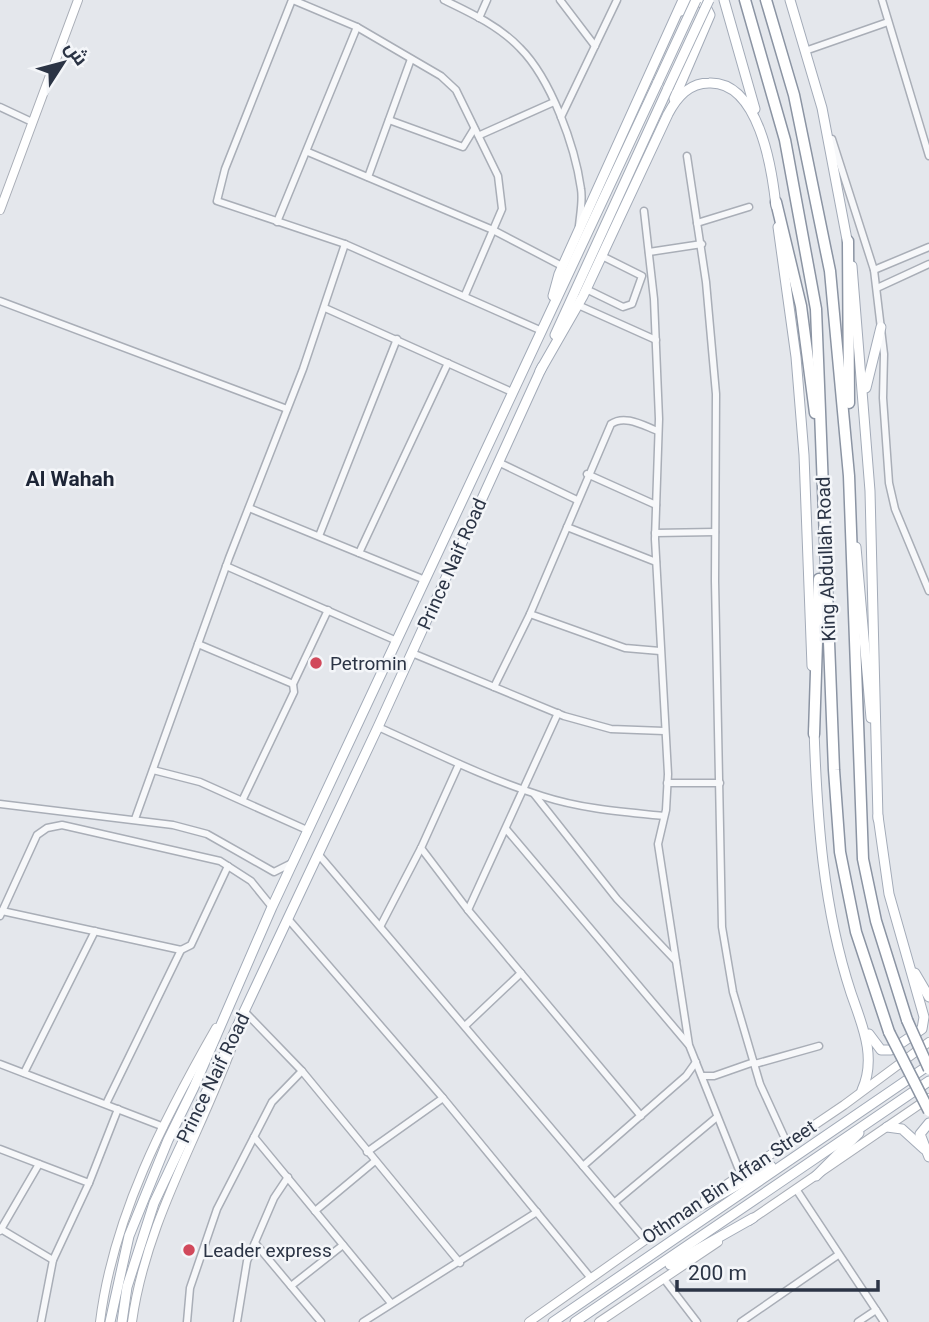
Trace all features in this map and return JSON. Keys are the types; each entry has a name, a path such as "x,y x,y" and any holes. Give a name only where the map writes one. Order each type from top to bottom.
{"highway":[{"name":"King Abdullah Road","path":"745,0 785,140 816,309 834,770 840,852 856,932 889,1032 929,1111"},
{"name":"King Abdullah Road","path":"766,0 794,95 830,271 849,476 863,859 876,920 907,1020 929,1067"},
{"path":"776,202 801,306 823,475 814,734"},
{"path":"848,241 849,476"}],"main road":[{"path":"0,210 78,0"},
{"path":"548,318 562,266 669,34 682,0"},
{"name":"Prince Naif Road","path":"110,1322 129,1236 167,1140 307,830 696,0"},
{"name":"Prince Naif Road","path":"122,1322 127,1287 154,1203 319,855 709,0"},
{"path":"724,0 760,128 776,202 796,357 803,443 821,848 841,962 869,1045 870,1065 863,1090"},
{"path":"790,0 821,108 855,287 870,491 878,819"},
{"path":"540,371 578,306 668,114 709,21 705,5 697,1 687,3 669,34"},
{"path":"668,114 688,89 707,83 718,83 739,94 760,128"},
{"path":"864,407 869,367 881,327"},
{"path":"849,476 878,819 889,894 924,1017 922,1029 891,1050 881,1050 873,1042 856,1006"},
{"path":"908,959 929,997"},
{"path":"100,1322 120,1229 164,1127 229,1004"},
{"path":"132,1322 136,1296 158,1224 224,1070 245,1013"},
{"name":"Othman Bin Affan Street","path":"529,1322 929,1042"},
{"name":"Othman Bin Affan Street","path":"553,1322 824,1135 929,1067"},
{"name":"Othman Bin Affan Street","path":"575,1322 929,1081"},
{"path":"599,1322 929,1098"},
{"path":"816,1176 876,1116"},
{"path":"927,1153 920,1135 929,1123"},
{"path":"887,1127 902,1129 927,1153"},
{"path":"665,1226 824,1135"},
{"path":"608,1300 753,1218"}],"street":[{"path":"465,295 502,209 498,176 456,90 441,76 357,27 292,0 225,169 217,201 345,244 542,331"},
{"path":"444,0 479,18 522,49 554,102 561,117 582,191 578,232"},
{"path":"479,18 487,0"},
{"path":"560,0 595,46"},
{"path":"561,117 617,0"},
{"path":"882,0 929,153"},
{"path":"805,51 888,22"},
{"path":"277,222 357,27"},
{"path":"368,177 411,59"},
{"path":"480,135 554,102"},
{"path":"0,107 32,122"},
{"path":"821,108 874,270 881,327 888,483 895,509 929,591"},
{"path":"389,120 463,147 474,129"},
{"path":"307,152 493,230 562,266"},
{"path":"687,156 702,244 716,394 715,532 722,926 733,992 754,1063 787,1143"},
{"path":"697,223 749,207"},
{"path":"644,211 656,340 658,431 655,533 667,783 658,844 689,1045 741,1175"},
{"path":"135,820 226,566 325,308 345,244"},
{"path":"649,252 702,244"},
{"path":"874,270 929,247"},
{"path":"586,289 623,307 632,304 642,276 602,256"},
{"path":"877,288 929,264"},
{"path":"0,301 287,409"},
{"path":"578,306 656,340"},
{"path":"325,308 512,392"},
{"path":"319,536 397,340"},
{"path":"359,553 448,363"},
{"path":"494,687 530,614 587,474 611,424 617,420 627,420 658,431"},
{"path":"498,462 577,500"},
{"path":"587,474 656,505"},
{"path":"249,508 425,580"},
{"path":"567,527 656,562"},
{"path":"655,533 715,532"},
{"path":"226,566 397,641"},
{"path":"243,799 294,692 293,684 328,610"},
{"path":"530,614 625,648 660,651"},
{"path":"198,644 293,684"},
{"path":"412,653 558,713 611,729 664,731"},
{"path":"468,910 558,713"},
{"path":"378,727 458,764 533,792 608,811 664,816"},
{"path":"381,925 421,848 458,764"},
{"path":"153,770 200,782 307,830"},
{"path":"667,783 720,783"},
{"path":"533,792 617,899 676,961"},
{"path":"0,804 135,820 207,834 274,872 293,863"},
{"path":"181,950 1,913 37,835 47,828 62,825 220,861 251,881 272,906"},
{"path":"506,829 689,1045"},
{"path":"421,848 468,910 641,1116"},
{"path":"319,855 645,1240"},
{"path":"106,1104 181,950 191,945 228,866"},
{"path":"289,920 443,1098 590,1277"},
{"path":"24,1073 95,931"},
{"path":"466,1026 521,973"},
{"path":"245,1013 302,1071 460,1264"},
{"path":"702,1076 714,1076 819,1046"},
{"path":"583,1166 686,1076 696,1062"},
{"path":"0,1064 164,1127"},
{"path":"187,1322 190,1288 218,1209 272,1102 302,1071"},
{"path":"368,1152 443,1098"},
{"path":"41,1322 53,1260 89,1183 118,1110"},
{"path":"615,1202 717,1117"},
{"path":"254,1136 391,1303"},
{"path":"0,1149 89,1183"},
{"path":"315,1211 375,1161"},
{"path":"38,1164 1,1230 53,1260"},
{"path":"237,1322 247,1261 274,1198 288,1177"},
{"path":"796,1189 884,1322"},
{"path":"363,1322 460,1264 537,1212"},
{"path":"255,1243 321,1322"},
{"path":"291,1286 343,1245"},
{"path":"741,1322 838,1255"},
{"path":"664,1279 697,1322"},
{"path":"858,1322 876,1310"}],"place":[{"name":"Petromin","path":"316,663"},
{"name":"Leader express","path":"189,1250"}],"district":[{"name":"Al Wahah","path":"70,479"}]}
